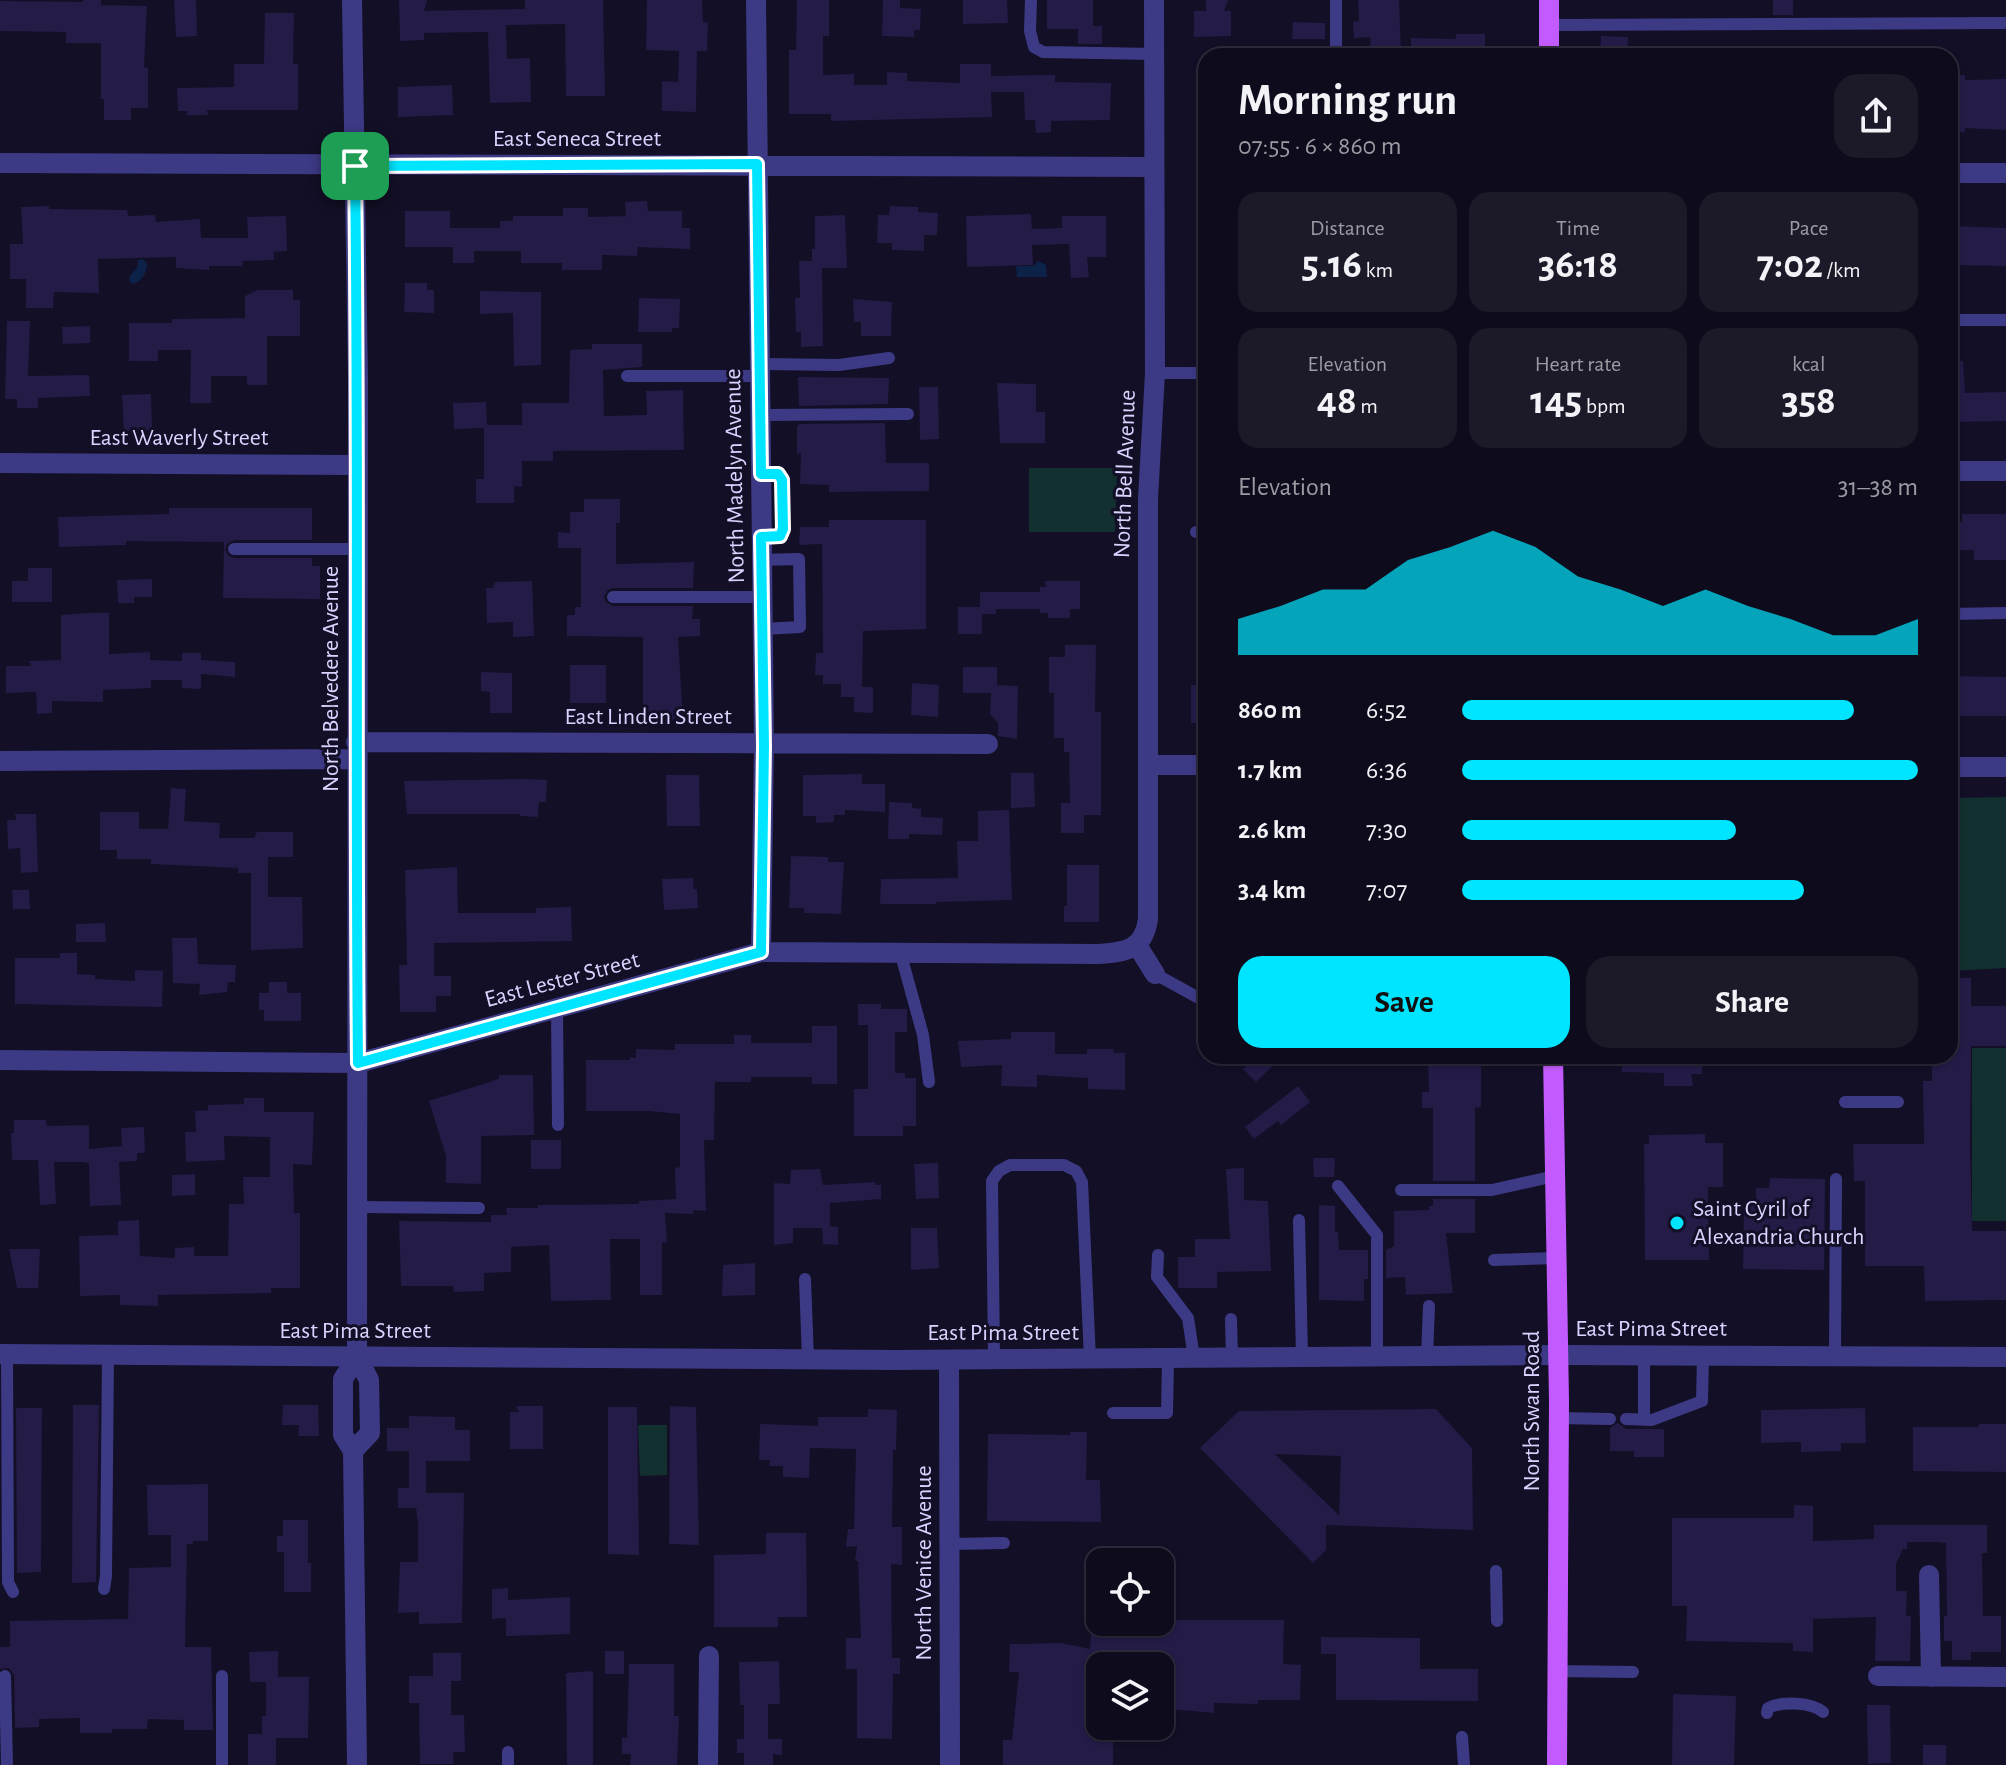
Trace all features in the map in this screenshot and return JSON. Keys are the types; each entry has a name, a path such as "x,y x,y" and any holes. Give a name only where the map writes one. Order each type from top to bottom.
{"main road":[{"path":"1549,0 1549,48"},
{"name":"North Swan Road","path":"1553,1064 1559,1418 1557,1765"}],"street":[{"name":"North Belvedere Avenue","path":"352,0 358,465 357,1357 369,1380 370,1433 353,1451 357,1765"},
{"name":"North Madelyn Avenue","path":"756,0 764,743 761,952"},
{"name":"North Bell Avenue","path":"1137,945 1146,935 1148,919 1148,499 1155,373 1154,0"},
{"name":"East Seneca Street","path":"0,163 1154,167"},
{"path":"1958,173 2006,173"},
{"name":"East Waverly Street","path":"0,463 358,465"},
{"path":"1958,471 2006,471"},
{"name":"East Linden Street","path":"0,761 764,743 988,744"},
{"path":"1149,765 1198,765"},
{"path":"1958,767 2006,767"},
{"path":"1137,945 1155,974"},
{"name":"East Lester Street","path":"0,1060 358,1063 761,952 1099,954 1118,953 1137,945"},
{"name":"East Pima Street","path":"3,1354 949,1360 1558,1355 2006,1357"},
{"name":"North Venice Avenue","path":"949,1360 950,1765"},
{"path":"1929,1575 1931,1677"},
{"path":"708,1765 709,1656"},
{"path":"1878,1676 2006,1677"}],"lane":[{"path":"1031,0 1030,31 1034,47 1043,52 1154,54"},
{"path":"1336,0 1336,48"},
{"path":"1549,25 2006,23"},
{"path":"1958,320 2006,320"},
{"path":"627,376 839,365 889,358"},
{"path":"1155,373 1198,373"},
{"path":"760,415 908,414"},
{"path":"234,549 357,549"},
{"path":"762,560 799,559 800,627 762,629"},
{"path":"613,597 762,597"},
{"path":"1958,614 2006,613"},
{"path":"901,955 923,1035 929,1082"},
{"path":"1155,974 1198,998"},
{"path":"557,1008 558,1125"},
{"path":"1845,1102 1898,1102"},
{"path":"994,1360 992,1181 999,1171 1010,1165 1064,1165 1076,1171 1082,1182 1090,1359"},
{"path":"1401,1190 1492,1190 1555,1176"},
{"path":"1835,1356 1836,1179"},
{"path":"1338,1186 1377,1235 1377,1356"},
{"path":"357,1207 479,1208"},
{"path":"1299,1220 1302,1357"},
{"path":"1158,1255 1157,1277 1188,1318 1194,1358"},
{"path":"1494,1260 1557,1258"},
{"path":"805,1279 808,1359"},
{"path":"1427,1356 1429,1306"},
{"path":"1231,1319 1232,1358"},
{"path":"3,1354 8,1582 13,1592"},
{"path":"104,1589 108,1355"},
{"path":"1644,1356 1644,1420"},
{"path":"1626,1419 1652,1420 1702,1401 1703,1356"},
{"path":"1113,1413 1167,1413 1168,1358"},
{"path":"1559,1418 1610,1419"},
{"path":"950,1544 1004,1543"},
{"path":"1496,1571 1497,1621"},
{"path":"1557,1671 1633,1672"},
{"path":"5,1676 7,1765"},
{"path":"222,1676 222,1765"},
{"path":"1767,1713 1768,1708 1776,1704 1813,1705 1823,1712"},
{"path":"1462,1737 1464,1765"}],"green space":[{"path":"1029,468 1117,468 1115,532 1029,532"},
{"path":"2006,797 2006,968 1958,971 1958,798"},
{"path":"1972,1048 2006,1048 2006,1221 1972,1221"},
{"path":"638,1425 667,1425 667,1475 640,1476"}],"water":[{"path":"143,259 147,264 145,273 134,284 129,277 137,268 138,260"},
{"path":"1038,261 1046,265 1047,277 1017,277 1016,266 1033,266"}],"building":[{"path":"101,0 101,5 147,6 144,67 148,68 148,108 131,108 131,120 104,120 101,43 66,43 66,32 0,31 0,1"},
{"path":"174,0 196,0 197,36 176,37"},
{"path":"399,0 427,0 424,11 525,9 525,0 603,0 605,96 566,96 565,24 506,25 507,59 530,58 531,102 490,103 488,32 424,33 424,40 400,41"},
{"path":"647,0 702,0 703,22 708,23 707,51 697,51 696,112 662,111 662,81 678,82 679,51 646,50"},
{"path":"797,0 829,0 829,36 823,36 823,75 854,74 854,85 887,85 887,72 907,73 907,81 960,83 960,64 991,64 991,76 1055,75 1055,82 1111,83 1110,120 1051,121 1051,132 1036,133 1035,120 1025,120 1024,92 991,92 992,117 831,121 831,114 789,114 789,50 796,50"},
{"path":"883,0 900,0 900,8 921,9 920,30 914,30 914,37 882,36"},
{"path":"963,0 1007,0 1008,23 963,24"},
{"path":"1047,0 1093,0 1093,26 1102,26 1102,44 1078,44 1078,29 1047,29"},
{"path":"1206,0 1228,0 1224,11 1231,11 1231,36 1194,37 1194,11 1206,11"},
{"path":"1358,0 1399,0 1401,48 1371,48 1370,37 1354,38 1353,22 1359,21"},
{"path":"1773,0 1793,0 1793,15 1773,15"},
{"path":"265,13 294,13 293,64 298,64 298,110 207,110 208,115 187,115 187,111 178,111 177,88 234,87 234,64 264,64"},
{"path":"1293,22 1325,23 1325,39 1292,39"},
{"path":"1456,34 1485,34 1485,48 1411,48 1411,38 1456,39"},
{"path":"1601,36 1628,37 1627,48 1600,48"},
{"path":"1958,75 1965,75 1965,80 2006,79 2006,130 1965,128 1965,132 1958,132"},
{"path":"452,85 453,115 398,117 398,87"},
{"path":"647,201 648,211 682,211 682,228 690,228 690,249 638,247 637,256 602,255 602,270 562,270 562,263 521,263 521,251 474,251 474,263 453,263 453,247 405,247 405,211 450,211 450,228 500,228 500,221 513,221 513,216 563,216 563,208 588,208 588,217 626,216 625,202"},
{"path":"49,206 49,209 127,210 128,216 155,215 156,222 200,219 201,238 248,238 247,217 286,216 287,251 274,252 274,260 243,261 242,266 209,266 209,270 176,268 176,257 98,259 99,293 54,292 53,308 26,308 26,279 10,279 10,244 23,244 21,207"},
{"path":"890,206 918,207 918,212 938,213 937,235 924,235 924,251 892,250 892,243 877,243 878,215 889,215"},
{"path":"1031,214 1032,229 1062,228 1062,216 1106,216 1106,257 1087,257 1089,277 1071,278 1069,244 1032,245 1033,265 967,267 966,216"},
{"path":"845,215 847,268 822,268 823,346 801,347 801,332 796,332 795,298 800,298 799,261 812,261 815,216"},
{"path":"1958,226 2006,228 2006,266 1958,265"},
{"path":"405,283 427,283 427,290 434,290 434,313 404,312"},
{"path":"258,290 293,290 293,300 300,300 300,336 267,336 267,385 247,385 247,376 211,376 211,403 190,403 191,350 158,350 158,361 129,361 129,323 245,318 245,296"},
{"path":"480,291 541,292 541,365 514,366 513,313 480,314"},
{"path":"639,298 680,299 679,328 672,328 672,332 638,332"},
{"path":"853,299 892,302 891,336 861,336 861,322 854,322"},
{"path":"7,321 30,321 28,376 89,375 90,396 38,398 38,408 17,408 17,399 5,399"},
{"path":"90,326 90,343 63,344 62,327"},
{"path":"592,344 642,344 642,367 603,370 604,416 647,415 646,391 683,390 684,450 553,451 553,461 522,461 522,487 514,486 514,503 476,503 476,479 484,479 484,428 454,429 453,403 486,402 487,425 522,425 522,403 569,403 570,350 592,349"},
{"path":"1958,361 1963,361 1965,393 2006,392 2006,421 1958,422"},
{"path":"798,377 889,378 888,404 799,406"},
{"path":"997,383 1036,384 1036,412 1045,412 1045,443 1000,443"},
{"path":"919,387 938,387 939,439 920,440"},
{"path":"151,394 152,430 124,431 122,395"},
{"path":"885,423 886,463 929,463 929,491 829,492 829,485 800,484 801,453 797,454 799,424"},
{"path":"584,499 620,499 620,523 616,523 616,564 694,562 693,588 613,588 604,596 606,602 613,606 693,606 692,619 700,619 700,636 678,637 683,720 648,721 648,706 643,706 643,637 567,636 567,615 575,615 575,607 581,607 581,548 558,548 558,532 570,533 570,512 584,512"},
{"path":"169,508 312,508 312,540 234,540 227,544 225,550 234,558 312,558 312,566 320,566 320,599 223,598 224,542 126,541 126,545 59,547 58,517 169,514"},
{"path":"1962,514 2006,514 2006,560 1974,560 1974,550 1958,550 1958,522 1962,522"},
{"path":"829,520 926,520 926,629 863,631 862,687 873,687 873,713 854,712 854,697 841,697 841,684 823,684 823,675 815,675 816,653 823,653 822,544 799,545 800,527 829,527"},
{"path":"28,568 52,568 52,602 12,602 12,581 28,581"},
{"path":"152,579 152,597 134,597 134,603 118,603 117,580"},
{"path":"532,581 534,636 513,637 513,622 487,623 486,588 493,588 495,582"},
{"path":"1045,581 1080,581 1080,609 1070,609 1070,618 1048,618 1048,613 1040,613 1040,609 996,609 996,614 982,614 982,634 958,634 958,607 980,607 980,592 1040,592 1040,587 1046,587"},
{"path":"109,613 109,654 150,652 150,660 182,661 182,653 201,653 201,660 235,662 235,677 201,674 201,689 182,688 182,680 151,680 151,688 103,690 103,702 52,701 52,713 37,714 36,692 6,693 6,666 31,666 29,661 61,660 61,615"},
{"path":"1065,645 1096,645 1095,712 1101,712 1101,815 1084,815 1084,833 1061,833 1061,803 1070,803 1069,752 1064,752 1064,738 1054,738 1054,693 1049,693 1049,657 1065,657"},
{"path":"570,665 606,665 606,703 570,703"},
{"path":"963,667 997,667 997,685 1018,686 1017,739 998,736 998,723 990,714 991,693 963,693"},
{"path":"481,672 512,673 512,713 490,713 490,692 481,691"},
{"path":"1958,676 2006,677 2006,716 1958,716"},
{"path":"912,683 939,685 938,717 911,715"},
{"path":"1191,685 1198,685 1198,723 1191,723"},
{"path":"1011,773 1034,773 1035,807 1011,808"},
{"path":"862,774 862,784 885,784 885,812 845,810 845,815 834,815 834,822 816,823 816,816 803,816 803,775"},
{"path":"666,775 699,775 700,826 667,826"},
{"path":"547,780 546,802 539,802 538,817 520,814 407,814 404,781"},
{"path":"171,788 186,789 184,821 220,823 219,838 254,838 257,832 293,832 293,857 268,857 268,897 302,897 303,948 251,950 251,873 238,873 238,868 151,864 151,859 117,859 117,850 100,850 100,812 139,812 139,829 168,829"},
{"path":"889,802 912,803 912,808 921,809 921,817 943,818 942,835 909,834 909,839 888,839"},
{"path":"1009,810 1012,900 880,904 881,879 958,878 957,841 978,841 978,811"},
{"path":"15,814 36,814 38,872 21,873 20,848 8,849 7,820 16,820"},
{"path":"791,856 828,857 828,862 844,862 841,914 804,913 804,908 789,908"},
{"path":"1067,865 1099,865 1099,922 1064,922"},
{"path":"457,867 458,913 536,913 536,908 571,907 572,941 434,943 434,976 451,976 451,996 436,996 436,1012 400,1012 399,965 407,965 405,870"},
{"path":"693,878 698,908 664,910 662,879"},
{"path":"12,890 29,890 30,909 13,909"},
{"path":"105,923 106,942 76,942 76,924"},
{"path":"172,938 197,938 198,964 236,965 235,982 228,982 227,992 199,995 200,984 173,983"},
{"path":"60,953 77,953 77,974 95,975 95,979 135,981 135,970 163,971 162,1007 15,1004 15,958 60,958"},
{"path":"1958,978 1971,978 1971,1006 2006,1006 2006,1046 1971,1046 1970,1145 1972,1231 2006,1231 2006,1300 1925,1301 1924,1266 1865,1266 1865,1181 1854,1181 1853,1144 1924,1144 1923,1081 1932,1081 1932,1064 1958,1064"},
{"path":"269,982 287,982 287,993 301,993 301,1021 264,1021 264,1010 259,1010 259,993 269,993"},
{"path":"858,1004 881,1004 881,1009 907,1009 907,1032 895,1032 895,1073 905,1073 905,1078 916,1078 916,1126 903,1126 903,1136 854,1136 854,1089 868,1089 868,1025 858,1025"},
{"path":"812,1026 837,1026 837,1084 812,1084 812,1077 751,1077 751,1082 715,1082 714,1140 704,1140 706,1211 693,1210 694,1214 665,1213 667,1243 662,1242 662,1295 640,1295 640,1239 610,1239 611,1300 551,1301 549,1245 511,1247 511,1272 484,1273 484,1291 454,1292 453,1286 401,1286 399,1221 491,1222 491,1215 507,1215 506,1208 639,1204 639,1201 676,1199 675,1168 680,1167 680,1114 586,1111 586,1060 630,1060 630,1057 636,1058 636,1049 675,1050 675,1044 734,1044 734,1035 751,1035 751,1043 812,1043"},
{"path":"1011,1032 1055,1032 1055,1054 1087,1054 1087,1049 1113,1049 1114,1053 1125,1053 1125,1090 1088,1089 1088,1078 1037,1075 1037,1087 1001,1086 1002,1065 961,1067 958,1041 1011,1039"},
{"path":"1248,1064 1275,1064 1256,1082 1243,1069"},
{"path":"1428,1064 1481,1064 1481,1107 1475,1108 1475,1181 1433,1181 1433,1108 1422,1108 1422,1092 1429,1092"},
{"path":"1622,1064 1702,1064 1702,1074 1691,1074 1693,1086 1664,1086 1664,1073 1622,1072"},
{"path":"499,1075 533,1075 534,1135 481,1136 481,1184 446,1183 446,1156 429,1101 499,1079"},
{"path":"1298,1086 1310,1102 1281,1125 1278,1121 1254,1139 1245,1127"},
{"path":"244,1098 264,1098 264,1112 314,1112 312,1165 293,1164 294,1213 300,1213 300,1288 271,1288 271,1293 158,1295 158,1306 120,1305 120,1295 80,1296 79,1236 118,1235 118,1221 139,1220 140,1256 175,1258 175,1248 194,1247 194,1256 228,1256 229,1204 244,1204 243,1177 270,1177 270,1137 224,1136 225,1160 186,1162 185,1132 196,1132 195,1111 208,1110 208,1105 244,1104"},
{"path":"14,1120 46,1120 47,1126 89,1125 89,1149 122,1146 121,1128 144,1127 145,1153 137,1153 137,1161 119,1162 121,1205 90,1206 89,1163 54,1162 56,1204 40,1205 38,1160 12,1160"},
{"name":"Saint Cyril of Alexandria Church","path":"1705,1134 1705,1143 1723,1143 1723,1187 1708,1187 1709,1260 1645,1260 1644,1144 1649,1144 1649,1135"},
{"path":"531,1140 561,1140 561,1169 531,1169"},
{"path":"1313,1158 1335,1158 1334,1177 1314,1177"},
{"path":"938,1163 939,1198 916,1199 914,1164"},
{"path":"1244,1168 1244,1200 1268,1201 1271,1271 1217,1272 1217,1288 1178,1288 1178,1257 1195,1257 1195,1239 1230,1239 1226,1169"},
{"path":"820,1169 823,1185 875,1182 875,1185 881,1185 881,1199 830,1203 830,1226 838,1227 838,1245 823,1244 822,1228 793,1228 793,1243 774,1245 774,1183 790,1184 791,1170"},
{"path":"195,1174 195,1195 172,1196 172,1175"},
{"path":"1770,1178 1825,1179 1824,1270 1743,1269 1744,1203 1756,1203 1756,1188 1769,1188"},
{"path":"1433,1199 1475,1199 1475,1233 1446,1233 1453,1293 1406,1295 1405,1277 1386,1278 1386,1250 1394,1246 1394,1211 1429,1210"},
{"path":"1319,1205 1335,1206 1339,1250 1368,1250 1364,1301 1319,1300"},
{"path":"911,1228 937,1228 939,1268 911,1270"},
{"path":"9,1249 40,1249 38,1288 17,1288"},
{"path":"755,1263 755,1295 722,1296 723,1265"},
{"path":"73,1405 99,1405 96,1582 72,1583"},
{"path":"283,1405 318,1405 319,1436 298,1436 299,1425 282,1425"},
{"path":"516,1406 543,1406 543,1449 510,1449 510,1412 519,1412"},
{"path":"670,1406 696,1407 699,1545 669,1544"},
{"path":"608,1407 637,1407 639,1555 608,1554"},
{"path":"16,1408 42,1408 41,1572 17,1573"},
{"path":"1865,1408 1866,1443 1841,1443 1841,1451 1801,1452 1801,1442 1761,1443 1761,1410"},
{"path":"868,1409 897,1410 892,1527 902,1527 902,1565 891,1564 892,1658 900,1658 900,1674 893,1674 892,1739 857,1738 857,1669 846,1669 846,1638 861,1638 858,1561 855,1561 857,1546 846,1547 848,1529 854,1529 856,1449 810,1448 809,1478 783,1477 783,1466 769,1466 770,1460 759,1460 760,1424 818,1426 818,1417 868,1417"},
{"path":"1436,1409 1472,1448 1473,1530 1326,1525 1326,1550 1313,1563 1200,1448 1239,1411","holes":["1275,1454 1341,1456 1339,1515"]},
{"path":"409,1416 455,1417 455,1430 470,1430 470,1461 426,1461 426,1493 464,1493 462,1623 419,1624 419,1612 398,1613 400,1562 418,1562 418,1524 416,1508 398,1508 398,1488 409,1488 409,1451 387,1451 387,1428 409,1428"},
{"path":"1618,1423 1626,1429 1664,1429 1664,1457 1634,1457 1634,1451 1610,1451 1610,1428"},
{"path":"1979,1424 2006,1424 2006,1472 1913,1471 1913,1427 1978,1427"},
{"path":"1070,1432 1087,1432 1086,1480 1100,1480 1101,1522 987,1521 988,1434 1070,1435"},
{"path":"208,1484 208,1541 187,1544 185,1647 211,1647 213,1730 184,1730 184,1720 148,1719 147,1729 80,1733 80,1718 39,1719 39,1727 15,1728 14,1675 9,1668 0,1669 0,1647 10,1647 10,1621 128,1619 129,1568 171,1567 171,1535 148,1535 147,1485"},
{"path":"1794,1505 1813,1506 1813,1541 1874,1539 1874,1525 1987,1525 1987,1553 1982,1553 1983,1616 2001,1616 2001,1652 1971,1652 1971,1660 1952,1660 1952,1641 1944,1641 1944,1616 1947,1616 1946,1543 1937,1542 1907,1542 1907,1549 1903,1549 1896,1564 1896,1591 1907,1591 1906,1616 1911,1616 1910,1661 1875,1661 1876,1617 1813,1619 1813,1652 1793,1651 1793,1643 1686,1641 1687,1606 1672,1606 1672,1518 1794,1518"},
{"path":"283,1520 308,1520 311,1592 284,1592 284,1552 277,1552 277,1536 283,1536"},
{"path":"766,1533 806,1533 807,1617 778,1617 778,1627 714,1627 714,1555 766,1554"},
{"path":"508,1588 508,1600 570,1597 570,1634 506,1636 506,1618 492,1619 492,1589"},
{"path":"1174,1620 1284,1620 1283,1664 1301,1665 1300,1700 1258,1700 1258,1704 1214,1703 1214,1713 1174,1710 1174,1652 1086,1652 1086,1740 1113,1740 1113,1765 1003,1765 1003,1740 1012,1740 1019,1672 1009,1672 1010,1644 1061,1643 1090,1649 1091,1636 1174,1636"},
{"path":"1321,1637 1420,1638 1420,1669 1478,1669 1478,1701 1336,1700 1336,1654 1321,1654"},
{"path":"278,1651 278,1677 309,1677 308,1738 276,1738 276,1765 248,1765 248,1734 262,1734 262,1716 266,1716 266,1682 250,1682 249,1652"},
{"path":"605,1651 624,1651 624,1674 605,1674"},
{"path":"433,1653 461,1653 461,1681 451,1681 451,1715 464,1715 465,1752 453,1752 454,1764 420,1764 419,1703 409,1703 409,1676 433,1676"},
{"path":"779,1661 780,1704 768,1704 768,1739 782,1739 782,1755 773,1754 773,1765 744,1765 744,1753 737,1753 737,1739 744,1739 739,1662"},
{"path":"629,1664 674,1664 674,1716 679,1716 677,1765 630,1765 631,1754 622,1754 622,1737 627,1738"},
{"path":"593,1671 593,1765 567,1765 566,1673"},
{"path":"1673,1694 1736,1696 1734,1765 1672,1765"},
{"path":"1867,1705 1890,1705 1891,1763 1868,1764"},
{"path":"1923,1745 1946,1745 1946,1765 1923,1765"}],"place":[{"name":"Saint Cyril of Alexandria Church","path":"1677,1223"}],"route":[{"path":"757,164 761,474 778,474 782,480 783,529 780,536 761,537 764,746 761,952 358,1063 358,377 355,166 757,164"}]}
